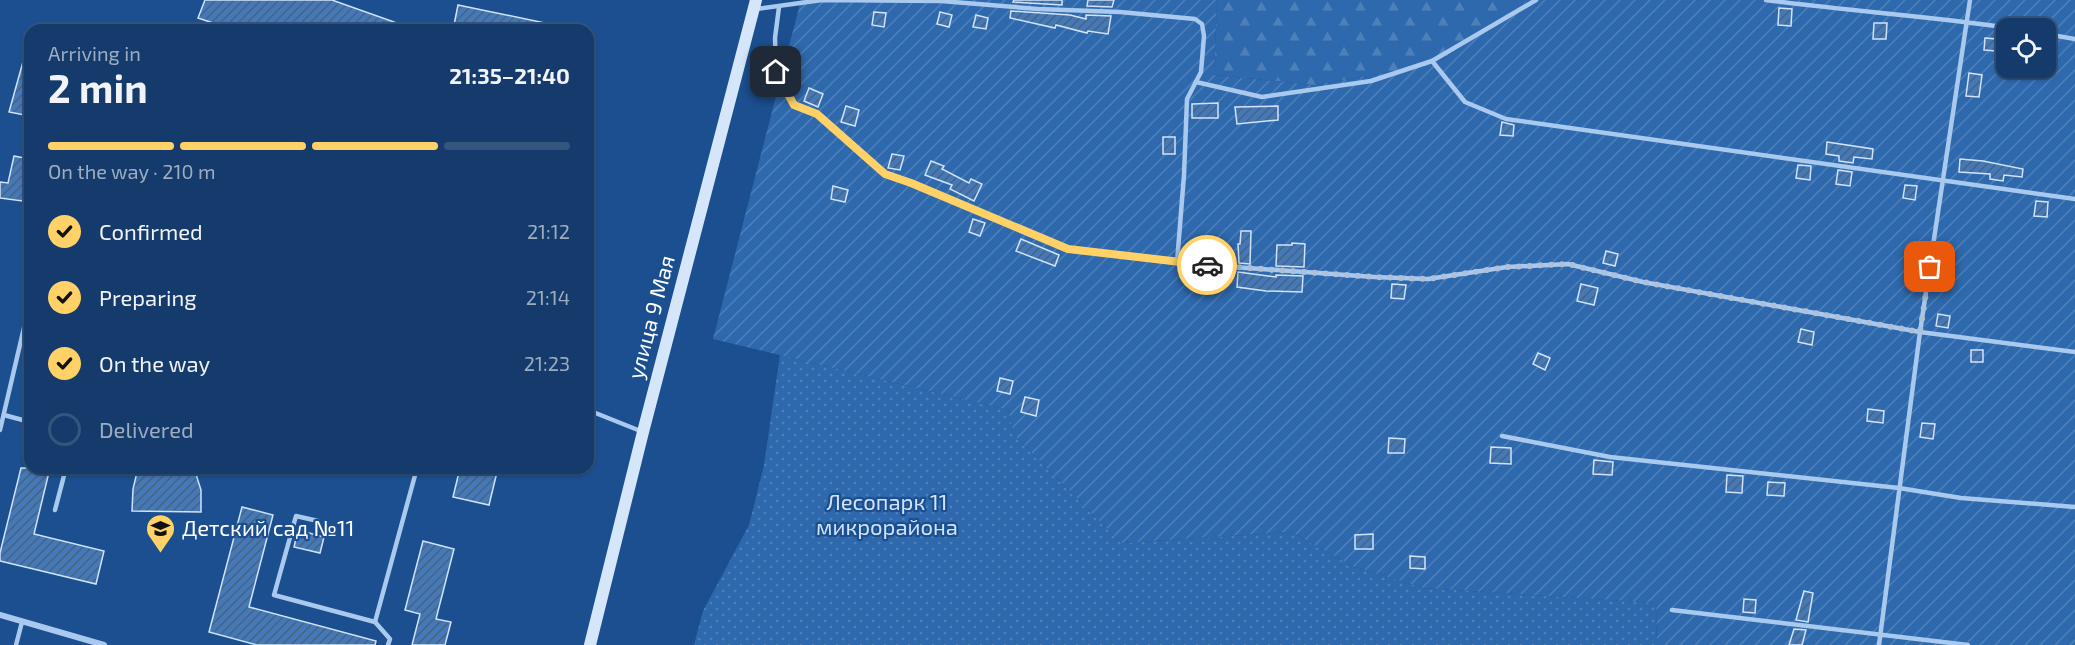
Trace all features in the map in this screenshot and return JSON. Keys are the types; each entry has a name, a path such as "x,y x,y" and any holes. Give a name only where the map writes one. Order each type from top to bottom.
{"main road":[{"name":"улица 9 Мая","path":"590,645 643,432 755,5"}],"street":[{"path":"0,615 104,645"}],"lane":[{"path":"755,5 779,7 822,0 940,1 1195,19 1202,24 1204,36 1201,72 1187,99 1177,263"},
{"path":"1196,82 1262,97 1371,81 1432,61 1536,0"},
{"path":"1766,0 1996,26"},
{"path":"1879,645 1920,332 1970,0"},
{"path":"779,7 775,38 776,72 794,105 817,114 885,174 1068,249 1177,263 1428,279 1507,267 1568,264 1643,282 1920,332 2075,352"},
{"path":"2056,36 2075,39"},
{"path":"1432,61 1465,102 1506,118 2075,199"},
{"path":"0,430 24,328"},
{"path":"594,412 643,432"},
{"path":"4,415 24,420"},
{"path":"1502,436 1611,457 1899,488 1960,498 2075,507"},
{"path":"55,510 64,474"},
{"path":"375,622 415,474"},
{"path":"318,521 296,516 274,595 375,622 390,639 388,645"},
{"path":"1672,610 1968,645"},
{"path":"16,645 22,622"}],"green space":[{"path":"801,0 1217,0 1214,75 1315,85 1436,64 1531,0 2075,0 2075,645 1657,645 1656,603 1424,588 1352,566 1291,532 1121,543 1014,435 1008,410 713,339"},
{"path":"1217,0 1531,0 1436,64 1315,85 1214,75"},
{"name":"Лесопарк 11 микрорайона","path":"780,355 1008,410 1014,435 1121,543 1291,532 1352,566 1424,588 1656,603 1657,645 694,645 703,611 749,525 764,465"}],"building":[{"path":"205,0 332,0 400,24 216,24 198,18"},
{"path":"1014,0 1062,0 1062,5 1013,2"},
{"path":"1088,0 1114,0 1112,7 1087,6"},
{"path":"458,5 550,24 454,24"},
{"path":"1779,8 1792,9 1791,26 1778,25"},
{"path":"1011,11 1070,15 1086,19 1086,15 1111,16 1108,34 1088,31 1087,33 1056,25 1055,28 1010,18"},
{"path":"874,12 886,13 884,27 872,25"},
{"path":"940,12 952,15 949,27 937,24"},
{"path":"976,15 988,18 986,29 973,27"},
{"path":"1874,23 1887,23 1886,39 1873,39"},
{"path":"1985,38 1996,39 1996,51 1984,50"},
{"path":"24,58 24,115 9,112"},
{"path":"1969,73 1982,75 1979,97 1966,96"},
{"path":"809,88 823,94 818,107 804,101"},
{"path":"1218,103 1218,118 1192,118 1192,104"},
{"path":"846,106 859,110 855,126 841,122"},
{"path":"1278,106 1278,120 1237,124 1235,107"},
{"path":"1502,122 1514,125 1513,136 1500,135"},
{"path":"1163,137 1175,137 1175,154 1163,154"},
{"path":"1827,142 1873,149 1872,159 1854,157 1853,163 1839,161 1839,156 1826,154"},
{"path":"892,154 904,156 900,170 888,168"},
{"path":"14,156 24,158 24,201 0,198 0,182 8,183"},
{"path":"1960,159 2023,169 2022,177 2004,175 2003,181 1990,179 1990,174 1959,172"},
{"path":"931,161 944,166 942,169 969,183 971,179 982,184 974,201 950,189 952,185 925,175"},
{"path":"1798,165 1811,166 1810,180 1796,178"},
{"path":"1838,170 1852,172 1850,186 1836,184"},
{"path":"1905,185 1917,186 1915,200 1903,198"},
{"path":"833,186 848,190 845,202 831,199"},
{"path":"2036,201 2048,202 2047,217 2034,216"},
{"path":"973,219 985,223 980,236 969,232"},
{"path":"1241,231 1251,231 1250,264 1239,263 1238,244 1240,244"},
{"path":"1021,239 1059,255 1055,266 1016,251"},
{"path":"1196,240 1210,240 1209,258 1196,258"},
{"path":"1292,243 1305,244 1304,267 1276,266 1277,245 1292,245"},
{"path":"1606,251 1618,254 1615,266 1603,263"},
{"path":"1238,272 1276,277 1276,275 1303,276 1302,292 1237,287"},
{"path":"1392,284 1406,285 1404,299 1391,298"},
{"path":"1581,284 1598,288 1594,305 1577,301"},
{"path":"1938,314 1950,316 1948,328 1936,326"},
{"path":"1801,329 1814,332 1812,345 1798,342"},
{"path":"1971,350 1983,350 1983,362 1971,362"},
{"path":"1538,353 1550,358 1545,370 1533,364"},
{"path":"1000,378 1013,381 1010,394 997,391"},
{"path":"1025,397 1039,400 1036,416 1021,412"},
{"path":"1868,409 1884,411 1883,423 1867,421"},
{"path":"1922,423 1935,424 1933,439 1920,437"},
{"path":"1389,438 1405,439 1404,453 1388,453"},
{"path":"1491,447 1511,448 1511,464 1490,463"},
{"path":"1594,460 1613,462 1612,475 1593,474"},
{"path":"21,468 24,468 24,474 49,474 34,534 104,551 96,584 0,561"},
{"path":"137,474 196,474 201,490 201,512 132,511"},
{"path":"459,474 497,474 489,505 453,497"},
{"path":"1727,475 1743,476 1742,493 1726,492"},
{"path":"1768,482 1785,483 1784,496 1767,495"},
{"path":"242,507 273,515 249,607 376,641 375,645 257,645 209,632"},
{"path":"298,530 324,537 320,553 294,547"},
{"path":"1373,534 1373,549 1355,549 1355,535"},
{"path":"423,541 454,549 436,619 451,622 445,645 412,645 420,614 405,610"},
{"path":"1410,556 1425,557 1425,569 1410,568"},
{"path":"1804,591 1813,593 1808,622 1796,620"},
{"path":"1744,599 1756,600 1755,613 1743,612"},
{"path":"1794,629 1806,630 1802,645 1789,645"}],"way so far":[{"path":"1207,265 1428,279 1507,267 1568,264 1643,282 1920,332 1930,267"}],"place":[{"name":"Детский сад №11","path":"161,554"}],"route":[{"path":"776,72 794,105 817,114 885,174 1068,249 1207,265"}]}
